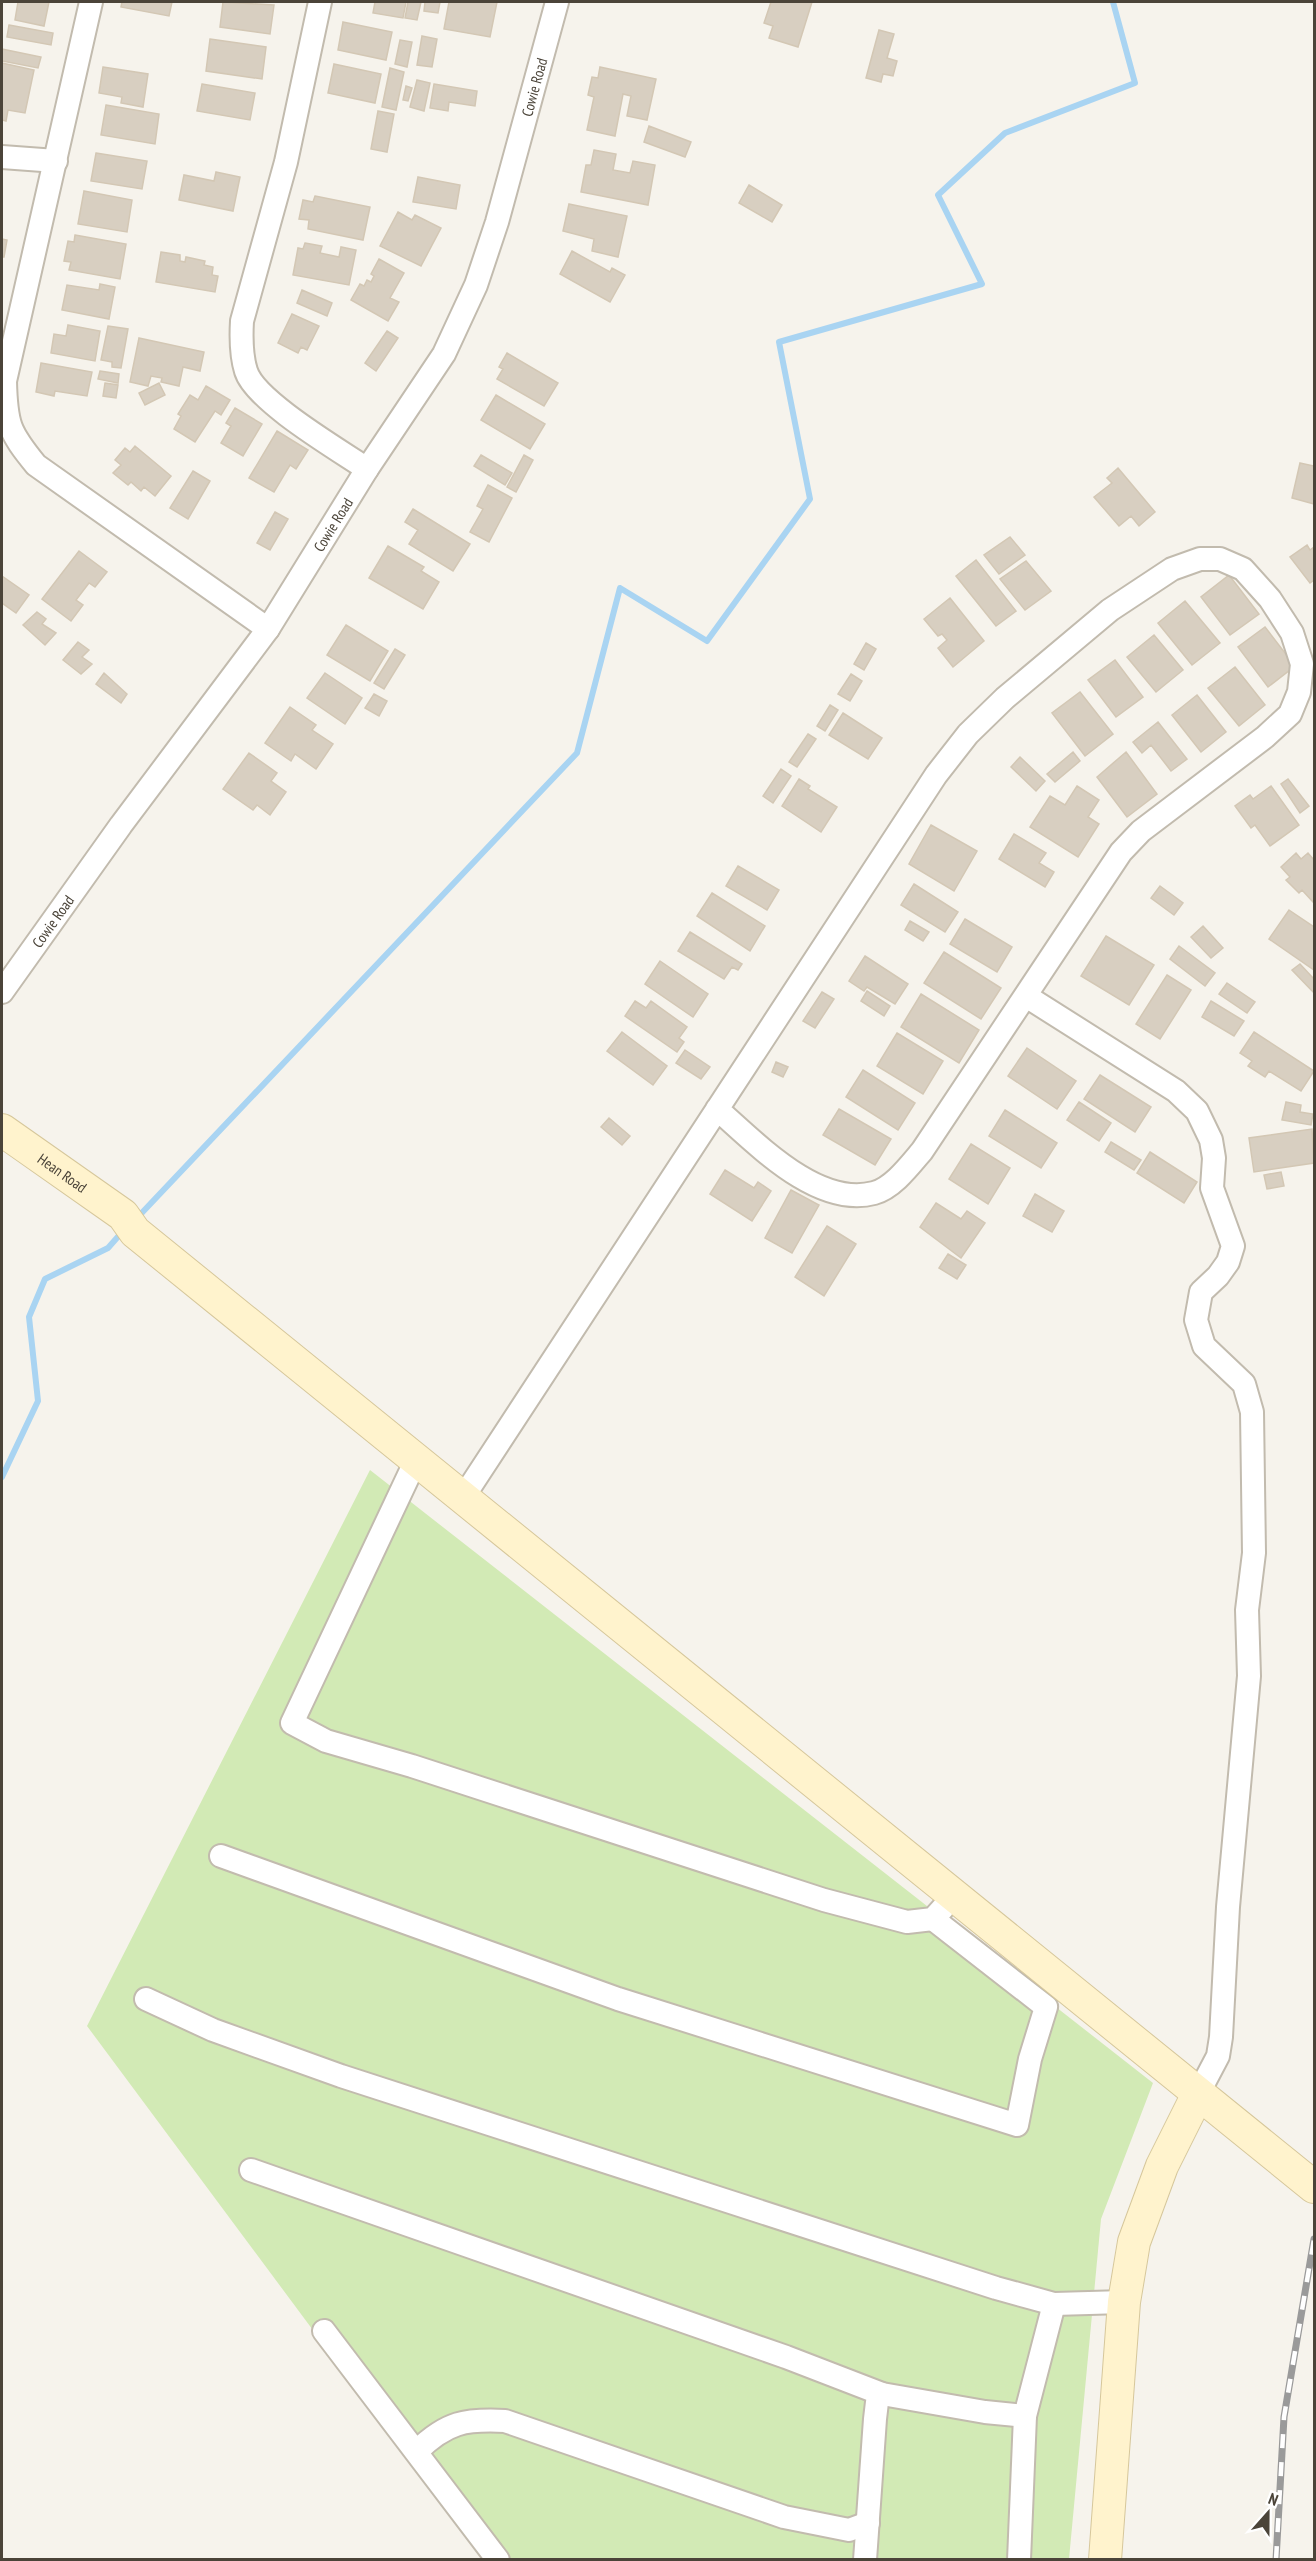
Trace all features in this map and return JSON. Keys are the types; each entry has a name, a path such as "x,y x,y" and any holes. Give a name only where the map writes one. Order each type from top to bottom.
{"street":[{"path":"92,2 3,381 6,417 15,439 36,465 268,629"},
{"path":"320,2 286,162 242,321 241,348 246,374 268,400 367,469"},
{"name":"Cowie Road","path":"2,992 121,825 268,629 367,469 444,354 476,285 497,222 557,2"},
{"path":"2,157 56,161"},
{"path":"464,1496 717,1109 936,775 968,734 1005,698 1110,610 1172,569 1200,559 1220,559 1243,569 1270,599 1297,645 1302,664 1299,692 1290,714 1264,737 1141,831 1121,852 922,1151 901,1176 875,1193 844,1193 815,1185 781,1165 717,1109"},
{"path":"1026,996 1176,1091 1197,1111 1211,1140 1214,1158 1212,1188 1233,1246 1228,1262 1218,1276 1201,1292 1196,1312 1198,1335 1204,1346 1244,1383 1252,1412 1254,1553 1247,1610 1249,1676 1228,1907 1221,2037 1214,2064 1149,2197 1134,2242 1124,2302 1105,2559"},
{"name":"Hean Road","path":"2,1130 129,1223 1314,2187"},
{"path":"417,1458 292,1723 326,1741 424,1769 774,1885 907,1922 933,1919 955,1897"},
{"path":"221,1856 618,2000 1017,2125 1030,2059 1046,2007 933,1919"},
{"path":"146,1999 213,2030 341,2076 996,2288 1054,2304 1124,2302"},
{"path":"251,2170 786,2357 882,2394 985,2412 1025,2416"},
{"path":"1019,2559 1025,2416 1054,2304"},
{"path":"324,2331 498,2559"},
{"path":"865,2559 877,2402 882,2394"},
{"path":"417,2451 436,2433 458,2423 478,2420 506,2421 784,2517 849,2530 868,2523"}],"green space":[{"path":"370,1470 1153,2083 1101,2219 1069,2559 483,2559 87,2026"}],"building":[{"path":"18,2 49,2 44,26 15,20"},
{"path":"122,2 172,2 169,16 121,7"},
{"path":"223,2 274,5 270,34 220,27"},
{"path":"375,2 406,2 403,18 373,13"},
{"path":"408,2 421,2 417,20 405,18"},
{"path":"425,2 440,2 438,13 424,11"},
{"path":"449,2 497,2 490,37 444,29"},
{"path":"771,2 812,2 798,47 769,38 773,26 764,23"},
{"path":"343,22 392,32 386,60 338,50"},
{"path":"9,25 53,33 51,45 7,37"},
{"path":"879,30 894,34 887,58 897,61 893,76 883,74 881,82 866,78"},
{"path":"422,36 437,39 432,67 417,65"},
{"path":"210,39 266,47 262,79 206,71"},
{"path":"400,40 412,42 407,67 395,64"},
{"path":"2,49 41,57 38,68 2,61"},
{"path":"2,63 34,70 25,113 8,110 6,121 2,120"},
{"path":"334,64 381,74 375,103 328,93"},
{"path":"103,67 148,74 143,107 121,103 122,97 99,93"},
{"path":"600,67 656,79 647,120 627,116 631,96 623,94 615,136 587,130 594,97 588,95 592,77 598,78"},
{"path":"390,68 404,72 396,110 382,107"},
{"path":"417,80 430,83 424,111 410,107"},
{"path":"202,84 255,93 250,120 197,111"},
{"path":"434,84 477,91 475,106 449,102 448,111 430,108"},
{"path":"406,86 412,88 408,101 403,100"},
{"path":"106,105 159,114 155,144 101,135"},
{"path":"378,111 394,114 387,152 371,149"},
{"path":"649,126 691,142 685,157 644,142"},
{"path":"594,150 616,154 613,170 630,173 633,161 655,165 648,205 581,192 586,165 591,165"},
{"path":"96,153 147,161 142,189 91,181"},
{"path":"216,172 240,177 233,211 179,200 184,175 214,181"},
{"path":"418,177 460,185 456,209 413,202"},
{"path":"749,185 782,205 772,222 739,203"},
{"path":"84,191 132,200 127,232 78,224"},
{"path":"315,196 370,207 363,240 308,229 309,220 299,219 303,200 313,202"},
{"path":"569,204 627,216 618,257 592,251 594,239 563,231"},
{"path":"398,212 412,220 415,215 441,228 421,266 380,246"},
{"path":"75,235 126,244 120,279 69,270 71,262 64,261 68,241 74,242"},
{"path":"2,239 7,240 4,257 2,257"},
{"path":"305,243 322,246 320,253 339,257 341,247 356,250 349,285 293,275 298,248 303,249"},
{"path":"572,251 610,272 612,268 625,275 610,302 560,274"},
{"path":"161,252 180,255 180,261 185,262 186,257 205,261 204,265 213,267 212,275 218,276 215,292 156,282"},
{"path":"379,259 404,273 390,298 399,302 388,321 351,300 360,284 364,286 367,280 371,282 374,276 371,274"},
{"path":"100,284 115,287 109,319 62,310 67,285 99,290"},
{"path":"302,290 332,303 327,316 297,303"},
{"path":"292,314 319,326 307,350 301,347 298,353 278,343"},
{"path":"68,325 100,331 95,361 51,353 54,334 66,336"},
{"path":"108,326 128,329 121,368 112,367 112,362 101,360"},
{"path":"387,331 398,338 376,371 365,363"},
{"path":"139,338 204,352 200,371 183,367 179,386 161,382 162,378 151,376 148,386 130,382"},
{"path":"507,353 558,383 544,406 497,379 503,369 499,367"},
{"path":"41,363 92,372 87,396 55,391 54,396 36,392"},
{"path":"100,371 119,374 118,383 98,379"},
{"path":"105,383 118,385 116,398 103,396"},
{"path":"159,383 165,395 145,405 139,393"},
{"path":"206,386 230,400 221,415 215,411 195,442 174,429 181,416 178,414 190,395 198,400"},
{"path":"496,395 545,424 530,449 481,420"},
{"path":"235,408 262,424 243,456 221,443 231,426 226,423"},
{"path":"277,431 308,450 296,469 290,465 274,492 249,478"},
{"path":"135,446 171,476 155,496 144,487 141,491 131,482 128,485 113,473 121,465 115,460 125,448 130,452"},
{"path":"481,455 512,473 505,485 474,466"},
{"path":"524,455 533,460 516,492 507,487"},
{"path":"1300,463 1314,466 1314,504 1292,498"},
{"path":"1118,468 1155,512 1139,526 1131,516 1119,526 1094,497 1112,483 1107,478"},
{"path":"193,471 210,481 188,519 170,508"},
{"path":"488,485 512,498 489,542 470,532 483,509 477,506"},
{"path":"413,509 470,544 453,571 409,544 418,530 405,522"},
{"path":"275,512 288,519 270,550 257,543"},
{"path":"1010,537 1025,555 999,574 984,555"},
{"path":"1307,545 1310,550 1314,547 1314,580 1310,583 1290,557"},
{"path":"388,546 424,567 421,571 439,582 423,609 369,578"},
{"path":"79,551 107,572 95,587 89,583 76,600 83,605 71,621 42,599"},
{"path":"976,560 1016,611 996,626 956,576"},
{"path":"1026,561 1051,591 1025,610 1000,579"},
{"path":"1229,575 1259,614 1230,635 1201,597"},
{"path":"2,576 29,595 16,613 2,603"},
{"path":"950,598 984,641 953,667 938,648 947,640 942,634 938,636 924,619"},
{"path":"1185,601 1220,643 1192,665 1158,623"},
{"path":"37,612 46,619 42,624 56,633 45,645 23,625"},
{"path":"346,625 388,651 370,681 327,655"},
{"path":"1265,627 1295,666 1268,687 1238,647"},
{"path":"1154,635 1183,670 1156,692 1127,657"},
{"path":"78,642 89,650 82,657 92,664 81,674 63,660"},
{"path":"866,643 876,649 864,670 854,664"},
{"path":"395,649 405,655 384,689 374,683"},
{"path":"1115,660 1143,697 1116,717 1088,680"},
{"path":"1235,667 1265,705 1239,726 1208,688"},
{"path":"104,673 127,694 121,703 96,684"},
{"path":"325,673 362,698 345,724 307,698"},
{"path":"851,674 862,681 850,701 838,694"},
{"path":"1080,692 1113,734 1085,756 1052,713"},
{"path":"374,694 387,701 379,716 365,708"},
{"path":"1197,695 1226,732 1201,752 1172,715"},
{"path":"830,705 838,710 825,731 817,726"},
{"path":"290,707 316,725 312,730 333,744 316,769 295,754 291,761 265,743"},
{"path":"843,713 882,738 868,759 829,735"},
{"path":"1158,722 1187,759 1171,771 1151,745 1142,753 1133,742"},
{"path":"808,734 816,739 797,767 789,762"},
{"path":"1073,752 1080,761 1055,782 1047,774"},
{"path":"1126,752 1157,794 1127,817 1097,777"},
{"path":"249,753 277,773 271,781 286,792 270,815 257,805 253,810 223,789"},
{"path":"1020,757 1045,781 1036,791 1011,767"},
{"path":"781,769 791,776 773,803 763,796"},
{"path":"799,779 810,786 808,789 837,807 821,832 782,806"},
{"path":"1288,779 1309,806 1300,813 1281,784"},
{"path":"1077,786 1099,800 1088,817 1099,824 1078,857 1030,827 1050,796 1065,805"},
{"path":"1271,786 1299,825 1270,846 1255,825 1251,828 1235,806 1250,795 1253,799"},
{"path":"931,825 977,851 954,891 909,864"},
{"path":"1014,834 1046,853 1039,863 1054,872 1045,887 999,859"},
{"path":"1296,853 1301,859 1308,853 1314,860 1314,903 1302,890 1299,893 1286,880 1290,877 1281,867"},
{"path":"738,866 779,890 767,910 726,886"},
{"path":"914,884 958,912 945,932 901,905"},
{"path":"1160,886 1183,903 1174,915 1151,898"},
{"path":"712,893 765,926 750,951 697,916"},
{"path":"1289,910 1314,927 1314,970 1269,939"},
{"path":"965,919 1012,947 997,972 950,944"},
{"path":"910,921 929,932 923,941 905,930"},
{"path":"1203,926 1223,948 1211,958 1191,937"},
{"path":"690,932 742,964 738,970 732,967 724,979 678,951"},
{"path":"1106,936 1154,965 1129,1005 1081,976"},
{"path":"1179,946 1215,973 1205,986 1170,959"},
{"path":"944,952 1001,988 981,1019 924,983"},
{"path":"865,956 908,984 895,1004 867,987 864,991 849,981"},
{"path":"660,961 708,994 693,1017 645,984"},
{"path":"1300,964 1314,979 1314,993 1292,970"},
{"path":"1167,975 1191,990 1160,1039 1136,1024"},
{"path":"1227,983 1255,1002 1247,1013 1219,994"},
{"path":"867,991 890,1006 884,1016 861,1001"},
{"path":"822,992 834,999 815,1028 803,1021"},
{"path":"921,994 979,1030 959,1063 901,1027"},
{"path":"635,1001 646,1008 651,1001 687,1027 679,1038 684,1042 677,1052 625,1016"},
{"path":"1211,1001 1244,1021 1234,1036 1202,1017"},
{"path":"622,1032 667,1066 653,1085 607,1051"},
{"path":"1254,1032 1314,1071 1301,1091 1269,1071 1265,1077 1248,1066 1252,1061 1240,1053"},
{"path":"897,1033 943,1061 923,1094 877,1066"},
{"path":"1027,1048 1076,1081 1057,1109 1008,1076"},
{"path":"685,1050 710,1067 701,1079 676,1063"},
{"path":"776,1062 788,1067 783,1077 772,1072"},
{"path":"863,1070 915,1103 898,1130 846,1097"},
{"path":"1100,1075 1151,1107 1135,1132 1084,1099"},
{"path":"1079,1102 1111,1123 1099,1141 1067,1120"},
{"path":"1286,1102 1301,1105 1300,1112 1313,1114 1311,1125 1282,1120"},
{"path":"839,1109 891,1139 875,1165 823,1135"},
{"path":"1005,1110 1057,1143 1041,1168 989,1136"},
{"path":"609,1118 630,1136 622,1145 601,1127"},
{"path":"1312,1129 1314,1163 1254,1172 1249,1138"},
{"path":"1111,1142 1141,1160 1134,1170 1105,1152"},
{"path":"971,1144 1010,1168 988,1204 949,1179"},
{"path":"1150,1152 1197,1182 1184,1203 1137,1173"},
{"path":"725,1170 754,1188 758,1182 771,1191 752,1221 710,1194"},
{"path":"1281,1172 1284,1186 1267,1189 1264,1175"},
{"path":"791,1190 819,1205 792,1253 765,1238"},
{"path":"1035,1194 1064,1211 1052,1232 1023,1216"},
{"path":"936,1203 961,1219 967,1211 985,1223 961,1258 920,1227"},
{"path":"827,1226 856,1244 824,1296 795,1277"},
{"path":"948,1254 966,1265 957,1279 939,1268"}],"waterway":[{"path":"137,1218 577,753 620,588 707,641 810,499 779,342 982,284 938,195 1005,133 1135,83 1113,2"},
{"path":"2,1477 38,1401 29,1317 45,1279 108,1248 123,1231"}],"railway":[{"path":"1276,2560 1284,2417 1314,2239"}]}
